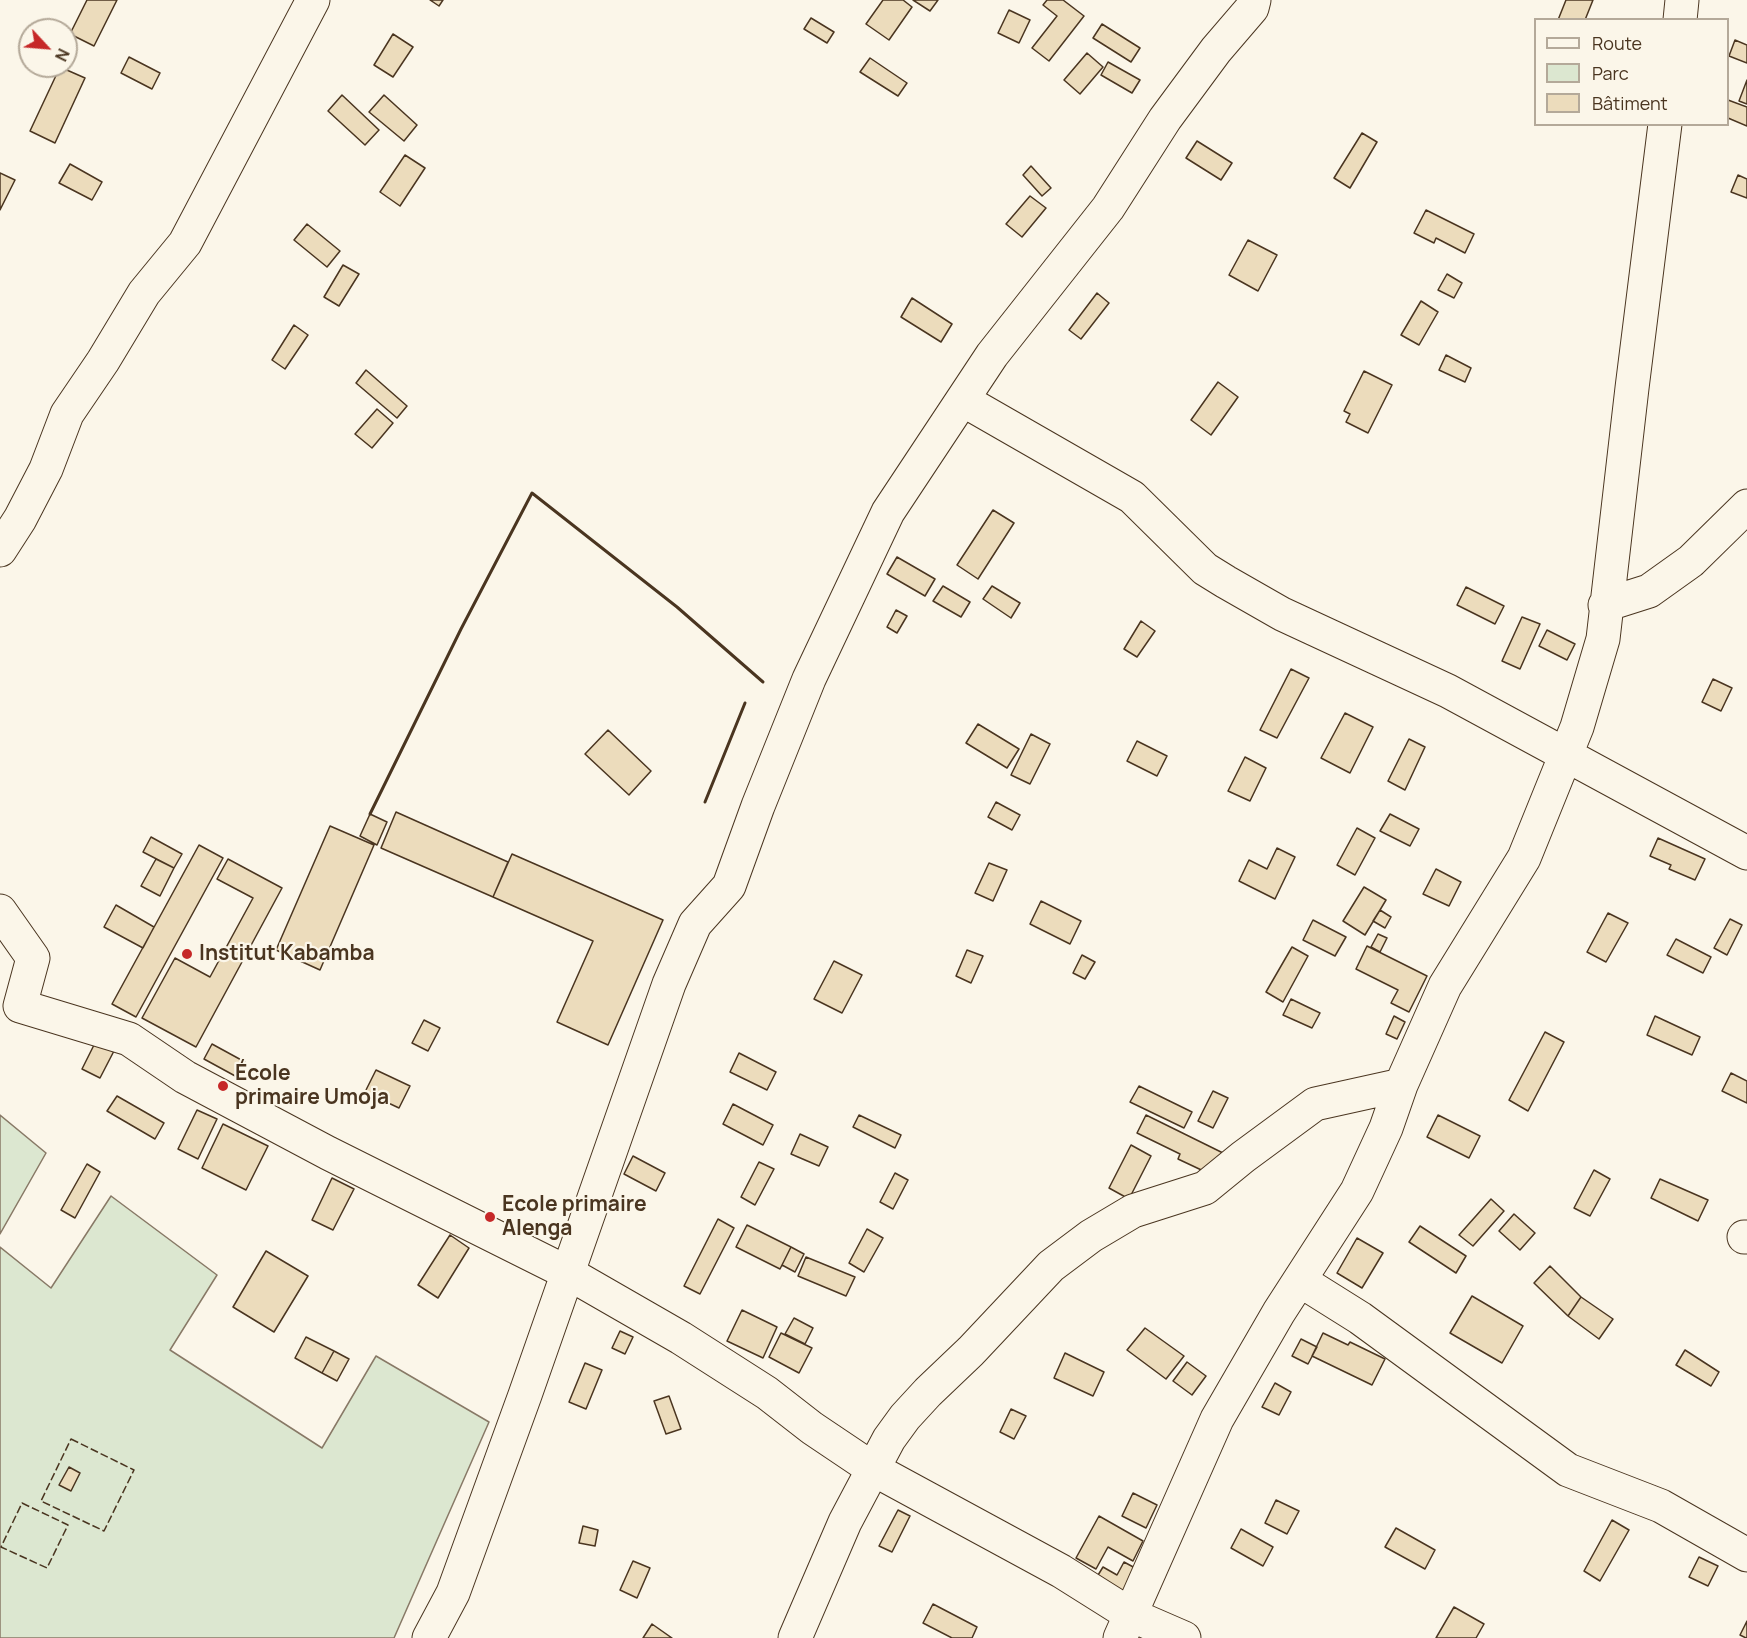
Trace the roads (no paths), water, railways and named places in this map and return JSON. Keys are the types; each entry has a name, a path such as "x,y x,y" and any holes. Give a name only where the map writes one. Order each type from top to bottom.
{"street":[{"path":"0,550 20,519 46,469 67,414 103,361 144,293 185,243 314,0"},
{"path":"429,1638 453,1593 669,984 695,924 729,886 809,679 888,512 992,355 1108,208 1165,119 1216,50 1252,8 1254,0"},
{"path":"1680,18 1682,0"},
{"path":"1126,1626 1217,1419 1279,1312 1358,1191 1386,1128 1401,1085 1445,986 1524,858 1577,727 1603,639 1605,605 1665,126"},
{"path":"963,400 1132,497 1205,569 1226,582 1282,614 1448,691 1747,853"},
{"path":"1605,605 1649,591 1691,561 1747,506"},
{"path":"0,912 33,958 20,1006 129,1040 185,1077 328,1153 568,1273 681,1338 757,1387 873,1469 1061,1571 1126,1626 1184,1638"},
{"path":"795,1638 845,1521 895,1431 928,1392 1051,1266 1091,1236 1133,1211 1205,1188 1315,1104 1401,1085"},
{"path":"1301,1281 1360,1318 1568,1470 1661,1506 1747,1555"}],"place":[{"name":"Institut Kabamba","path":"187,954"},
{"name":"École primaire Umoja","path":"223,1086"},
{"name":"Ecole primaire Alenga","path":"490,1217"}]}
